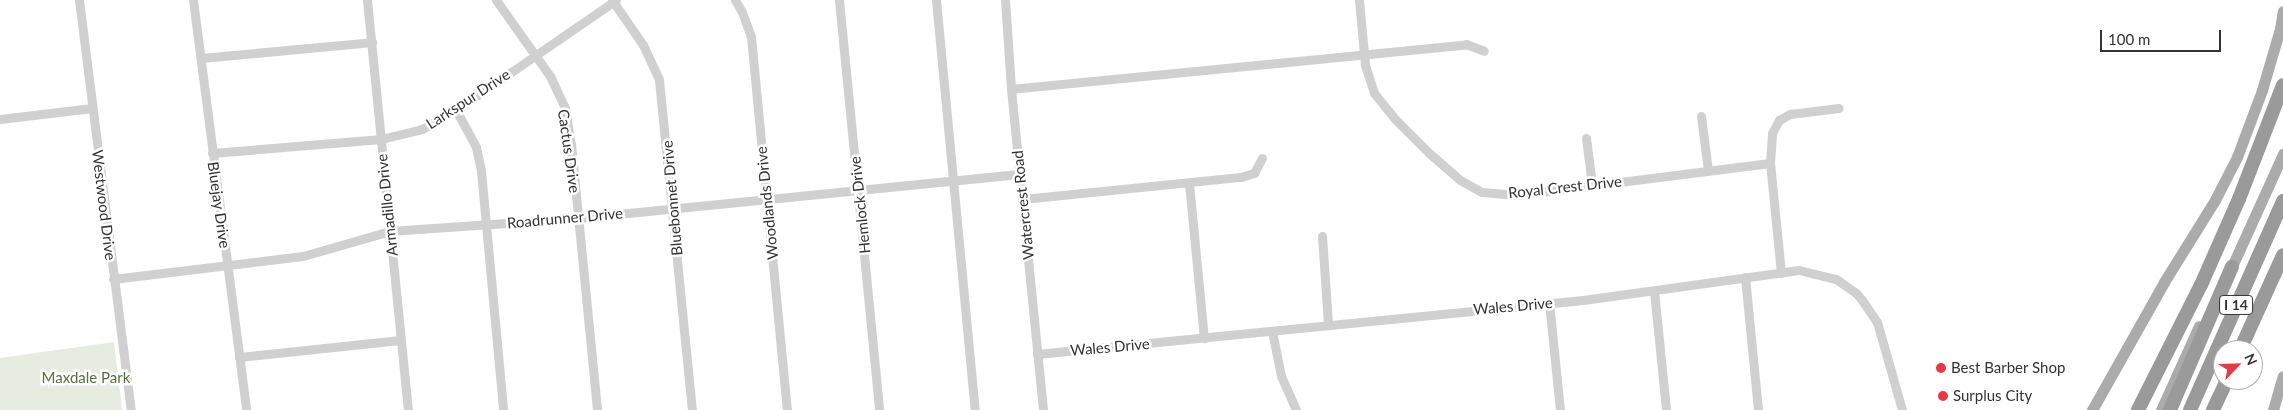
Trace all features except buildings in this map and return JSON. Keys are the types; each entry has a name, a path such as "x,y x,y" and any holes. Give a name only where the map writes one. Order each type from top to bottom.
{"highway":[{"path":"2138,410 2201,285 2239,199 2283,85"},
{"name":"I 14","path":"2190,410 2283,201"},
{"name":"I 14","path":"2245,340 2283,255"},
{"path":"2170,410 2232,267"},
{"path":"2213,410 2222,390"}],"main road":[{"path":"2092,410 2164,282 2215,200 2236,157 2262,90 2280,29 2283,11"},
{"path":"2161,410 2208,305 2232,267 2283,154"},
{"path":"2272,410 2283,376"}],"street":[{"name":"Westwood Drive","path":"79,0 131,410"},
{"name":"Bluejay Drive","path":"194,0 246,410"},
{"name":"Armadillo Drive","path":"366,0 372,42 408,410"},
{"name":"Cactus Drive","path":"496,0 550,76 565,108 571,144 597,410"},
{"name":"Woodlands Drive","path":"735,0 742,12 751,37 787,410"},
{"name":"Hemlock Drive","path":"839,0 879,410"},
{"path":"936,0 975,410"},
{"name":"Watercrest Road","path":"1005,0 1010,89 1023,199 1043,410"},
{"name":"Royal Crest Drive","path":"1359,0 1367,77 1374,93 1394,118 1448,170 1482,192 1516,194 1770,163"},
{"name":"Larkspur Drive","path":"212,153 381,139 422,129 456,110 614,1"},
{"name":"Bluebonnet Drive","path":"614,1 643,45 659,80 692,410"},
{"path":"201,58 372,42"},
{"path":"1010,89 1364,56 1466,44 1484,51"},
{"path":"0,119 92,108"},
{"path":"1781,273 1770,163 1772,133 1779,120 1790,114 1839,108"},
{"path":"456,110 476,147 481,171 503,410"},
{"path":"1701,116 1708,171"},
{"path":"1586,138 1592,185"},
{"path":"1023,199 1241,177 1254,173 1262,158"},
{"name":"Roadrunner Drive","path":"114,279 316,253 390,231 486,226 578,218 858,188 1020,174"},
{"path":"1189,183 1204,338"},
{"path":"1322,236 1328,324"},
{"name":"Wales Drive","path":"1037,354 1654,291 1798,270 1832,277 1856,293 1877,322 1902,410"},
{"path":"1745,277 1758,410"},
{"path":"1654,291 1666,410"},
{"path":"1549,302 1560,410"},
{"path":"1272,331 1281,376 1296,410"},
{"path":"239,357 400,340"}],"green space":[{"name":"Maxdale Park","path":"114,342 122,410 0,410 0,358"}],"place":[{"name":"Best Barber Shop","path":"1941,368"},
{"name":"Surplus City","path":"1943,396"}]}
